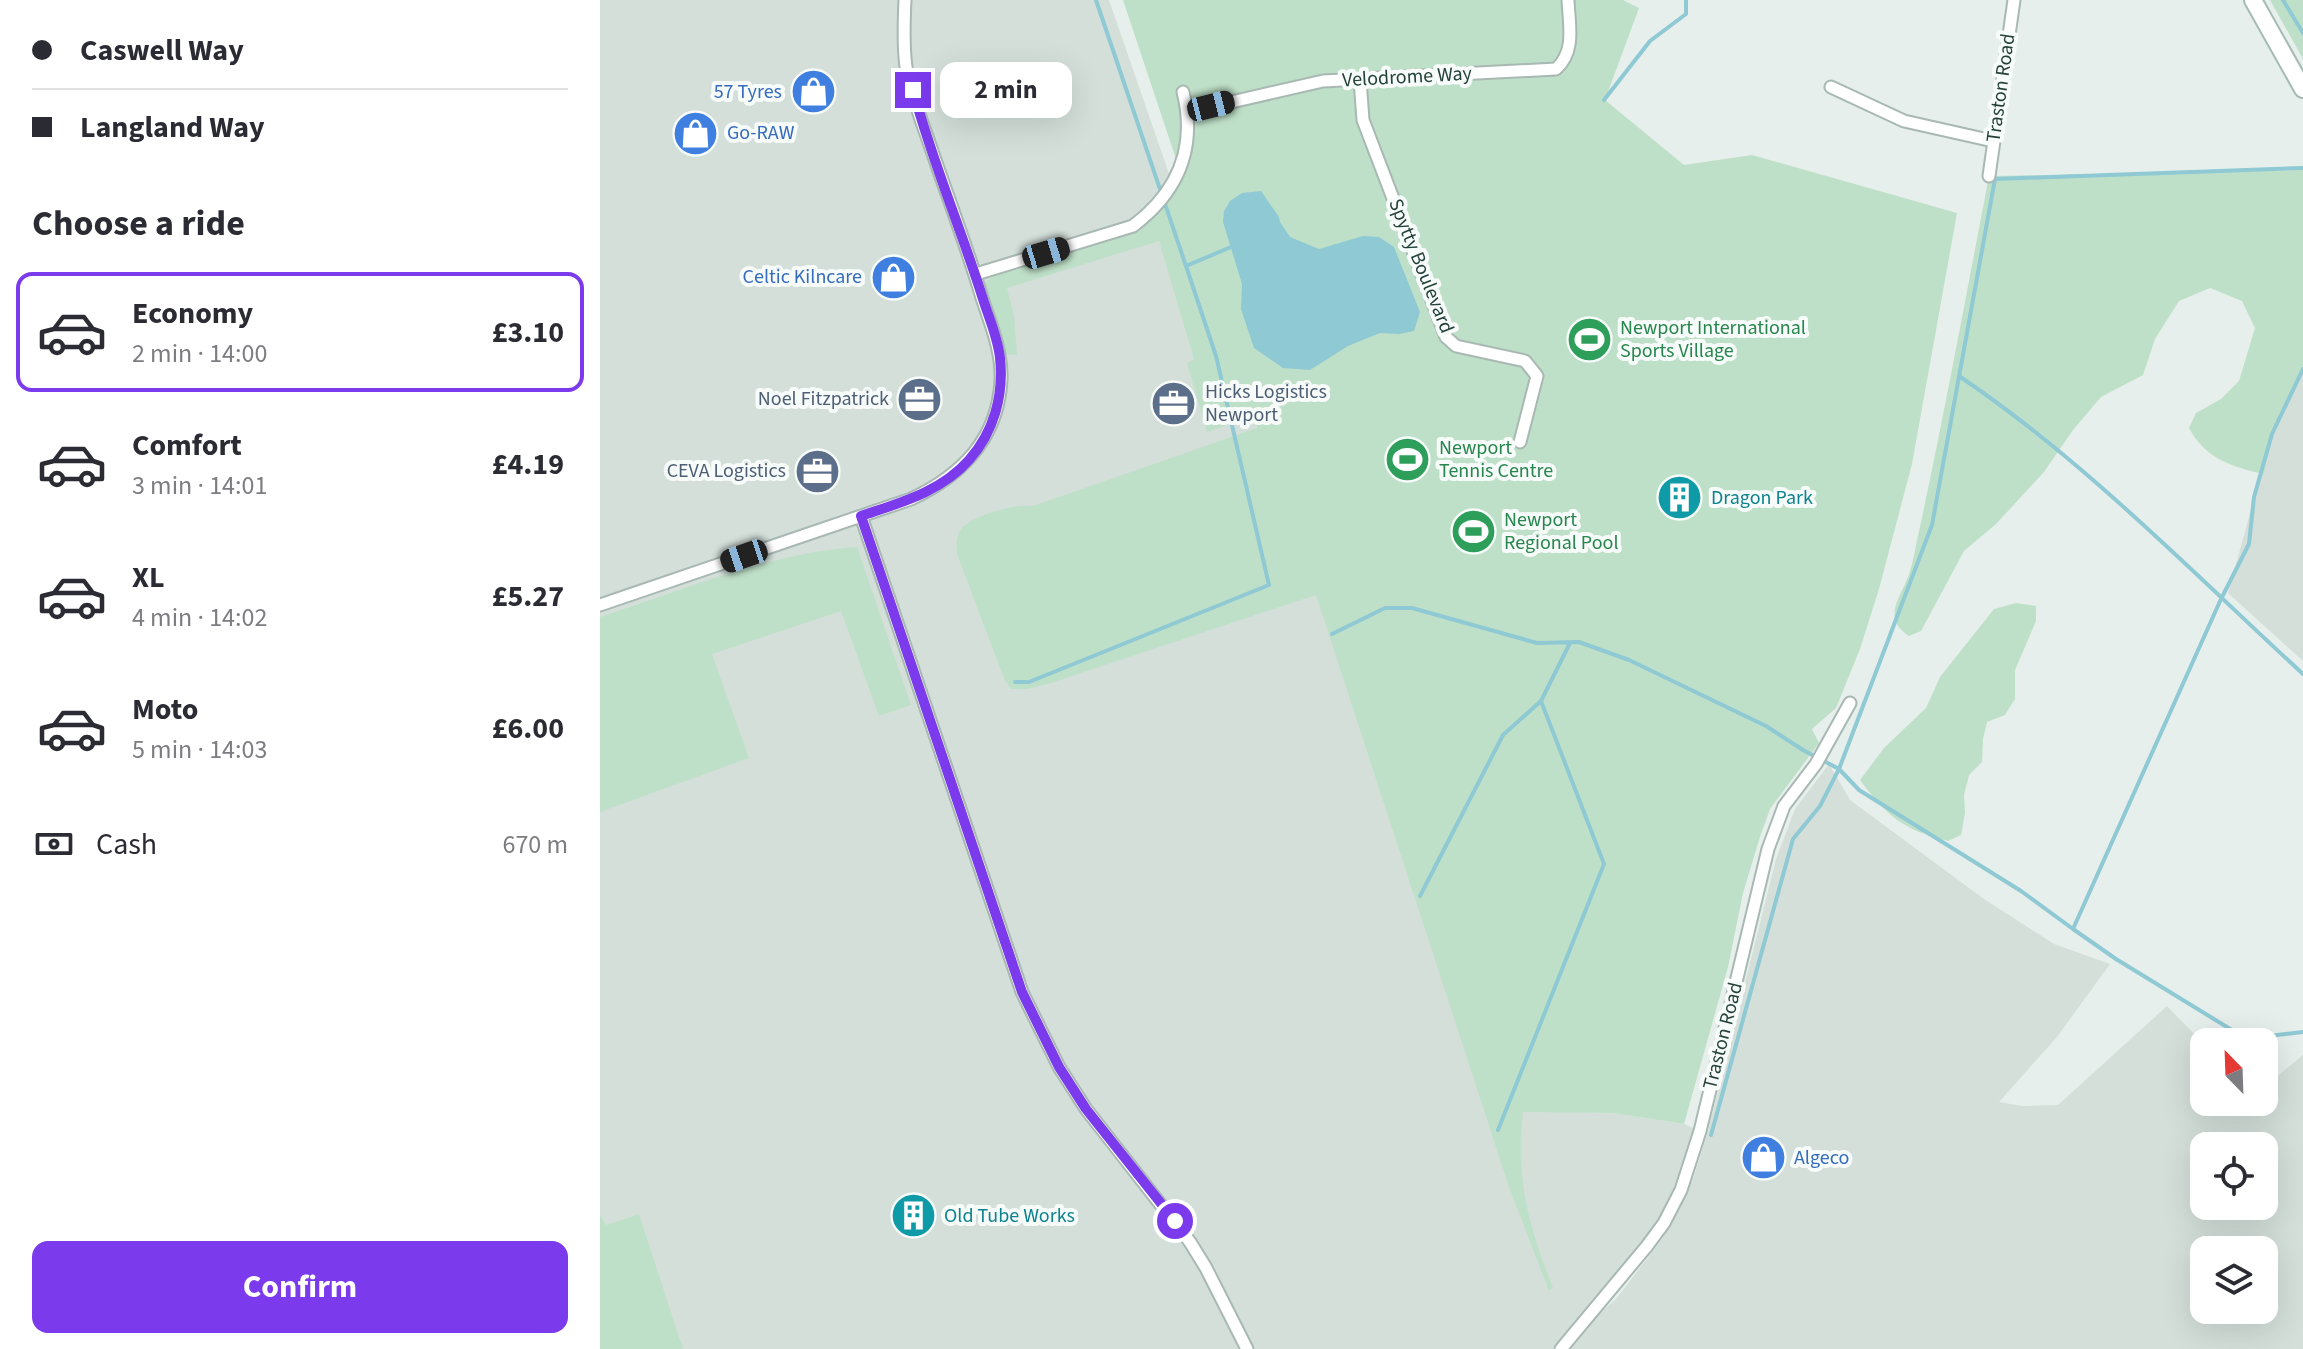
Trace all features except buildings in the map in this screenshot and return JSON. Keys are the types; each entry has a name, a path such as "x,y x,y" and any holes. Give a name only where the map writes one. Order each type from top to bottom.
{"street":[{"path":"600,605 911,499 934,488 969,461 991,425 999,400 1000,354 906,67 905,0"},
{"name":"Velodrome Way","path":"1188,112 1323,81 1556,69 1570,50 1568,0"},
{"name":"Traston Road","path":"1989,176 2014,0"},
{"path":"2253,0 2303,89"},
{"name":"Spytty Boulevard","path":"1360,80 1363,120 1446,337 1456,346 1525,361 1537,376 1520,442"},
{"path":"1831,87 1904,121 1993,141"},
{"path":"976,274 1133,226 1151,213 1168,193 1182,164 1187,143 1188,112 1183,92"},
{"path":"861,516 1022,992 1059,1067 1086,1109 1190,1242 1247,1349"},
{"name":"Traston Road","path":"1561,1349 1647,1246 1677,1199 1700,1131 1768,849 1784,806 1816,764 1850,703"}],"shaded area":[{"path":"600,0 1109,0 1281,498 1523,1111 1613,1113 1684,1124 1700,1131 1677,1199 1575,1335 1616,1299 1663,1238 1681,1206 1708,1131 1776,859 1795,809 1829,764 1850,800 1984,899 2054,944 2110,964 2057,1037 1999,1102 2022,1106 2058,1105 2167,1006 2190,1030 2190,1116 2278,1116 2278,1076 2303,1055 2303,1349 600,1349"},
{"path":"2303,369 2303,661 2228,593 2272,434"}],"green space":[{"name":"Newport International Sports Village","path":"1123,0 1623,0 1639,8 1605,100 1684,165 1752,155 1957,213 1912,464 1879,589 1860,649 1836,708 1812,729 1819,743 1770,809 1743,893 1728,967 1684,1124 1613,1113 1523,1112 1523,1182 1531,1222 1553,1288 1549,1291 1509,1187 1316,595 1051,683 1028,689 1011,689 1005,681 958,557 956,544 960,531 982,516 1004,509 1033,506 1257,428 1253,416 1207,432 1187,363 1194,359 1159,241 1007,288 1014,316 1017,355 1003,354 983,285 995,274 1141,229 1182,177"},
{"path":"2270,0 2303,0 2303,59"},
{"path":"2303,170 2303,369 2272,434 2264,474 2220,460 2203,447 2189,428 2196,413 2221,399 2239,381 2255,328 2242,301 2210,288 2179,301 2155,339 2143,375 2101,397 2044,472 1996,524 1964,551 1921,631 1909,636 1896,622 1895,608 1914,556 1989,176"},
{"path":"857,547 911,705 879,716 841,611 712,654 749,758 600,812 600,617 759,565"},
{"path":"2016,603 2036,606 2036,621 2015,670 2015,699 2005,715 1987,722 1982,762 1969,775 1964,795 1961,835 1948,841 1919,832 1897,820 1860,780 1884,748 1926,708 1940,677 1994,609"},
{"path":"639,1214 683,1349 600,1349 600,1215 606,1225"}],"water":[{"path":"1261,191 1290,237 1319,249 1363,236 1379,237 1394,247 1420,312 1414,331 1380,333 1348,346 1310,370 1283,368 1254,348 1241,309 1242,284 1223,222 1224,211 1230,201 1242,193"}],"waterway":[{"path":"1096,0 1186,266"},
{"path":"1604,100 1650,41 1686,14 1686,0"},
{"path":"2283,0 2303,33"},
{"path":"2073,929 2021,891 1859,790 1839,769 1932,525 1995,179 2303,168"},
{"path":"1015,682 1029,682 1269,585 1216,356 1186,266 1231,247"},
{"path":"2303,369 2272,434 2254,497 2249,544 2221,599 2073,929 2240,1035 2250,1038 2303,1032"},
{"path":"1959,376 2094,481 2303,674"},
{"path":"1332,634 1385,608 1412,608 1537,643 1579,642 1629,660 1766,726 1839,769 1820,806 1793,839 1711,1135"},
{"path":"1498,1130 1604,864 1541,701 1570,643"},
{"path":"1420,896 1503,735 1541,701"}],"place":[{"name":"57 Tyres","path":"813,92"},
{"name":"Go-RAW","path":"696,133"},
{"name":"Celtic Kilncare","path":"893,277"},
{"name":"Newport International Sports Village","path":"1589,339"},
{"name":"Noel Fitzpatrick","path":"920,399"},
{"name":"Hicks Logistics Newport","path":"1174,404"},
{"name":"Newport Tennis Centre","path":"1408,459"},
{"name":"CEVA Logistics","path":"817,471"},
{"name":"Dragon Park","path":"1680,498"},
{"name":"Newport Regional Pool","path":"1473,532"},
{"name":"Algeco","path":"1763,1158"},
{"name":"Old Tube Works","path":"913,1216"}],"route":[{"path":"913,90 1000,354 999,400 981,444 969,461 953,475 911,499 861,516 1022,992 1059,1067 1086,1109 1175,1221"}]}
